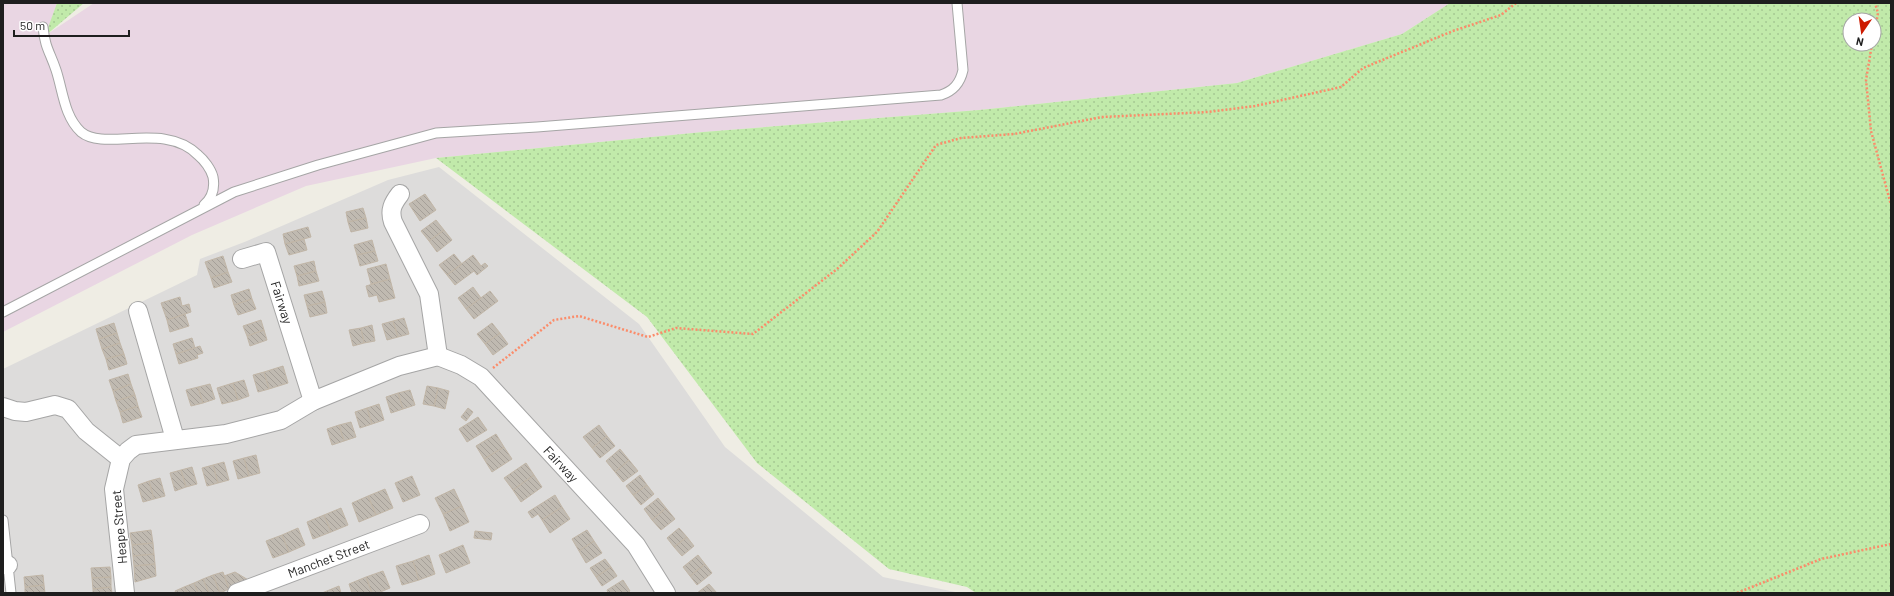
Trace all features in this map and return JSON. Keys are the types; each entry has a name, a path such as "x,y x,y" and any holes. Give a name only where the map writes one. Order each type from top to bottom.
{"street":[{"path":"3,407 14,411 26,412 54,405 68,409 86,431 121,459 136,445 226,434 281,420 313,401 399,366 438,356 428,294 390,213 392,203 400,194"},
{"name":"Fairway","path":"242,259 266,252 313,401"},
{"path":"138,310 175,440"},
{"name":"Fairway","path":"438,356 461,365 481,377 636,545 666,593"},
{"name":"Heape Street","path":"121,459 114,489 125,593"},
{"name":"Manchet Street","path":"237,593 420,524"}],"lane":[{"path":"3,312 240,190 318,165 436,133 941,95 954,88 962,78 963,70 958,3"},
{"path":"43,27 46,47 57,71 64,100 71,118 82,132 92,138 102,139 151,137 181,143 195,151 210,171 214,186 209,201 197,211"},
{"path":"3,520 6,565 11,593"}],"path":[{"path":"481,377 554,320 579,316 648,337 676,328 753,334 837,269 877,232 936,145 961,138 1014,134 1102,118 1208,112 1255,106 1341,87 1363,68 1453,31 1501,15 1516,3"},
{"path":"1871,52 1866,80 1871,131 1891,205"},
{"path":"1737,593 1820,559 1891,544"}],"shaded area":[{"path":"3,3 57,3 46,35 94,3 1450,3 1402,34 1237,83 979,110 703,132 436,158 306,186 192,235 3,332"},
{"path":"439,167 639,324 725,447 883,577 960,593 3,593 3,369 197,275 200,259 247,241 388,180"}],"green space":[{"path":"57,3 84,3 45,36"},
{"path":"1450,3 1891,3 1891,593 976,593 967,587 889,569 757,463 647,317 436,158 703,132 979,110 1237,83 1402,34"}],"building":[{"path":"425,194 436,210 420,221 409,204"},
{"path":"363,208 366,218 348,222 346,212"},
{"path":"366,218 368,228 351,232 348,222"},
{"path":"436,220 444,230 429,241 421,231"},
{"path":"308,227 311,237 285,244 283,234"},
{"path":"444,230 452,240 437,252 429,241"},
{"path":"304,239 307,250 289,255 285,244"},
{"path":"372,240 375,251 357,255 354,245"},
{"path":"375,251 378,261 360,266 357,255"},
{"path":"454,254 462,264 447,275 439,265"},
{"path":"473,255 481,266 485,263 488,266 477,275 474,271 455,285 447,275"},
{"path":"223,256 228,272 211,278 205,262"},
{"path":"314,261 316,271 297,276 294,266"},
{"path":"386,264 390,279 371,284 367,269"},
{"path":"316,271 319,281 299,286 297,276"},
{"path":"228,272 232,282 214,288 211,278"},
{"path":"390,279 395,298 379,302 377,295 369,297 366,286"},
{"path":"473,287 481,298 466,309 458,298"},
{"path":"249,289 252,299 234,305 231,295"},
{"path":"322,291 325,302 307,306 304,295"},
{"path":"490,291 498,301 474,319 466,309"},
{"path":"180,297 182,306 189,304 191,312 167,320 161,303"},
{"path":"252,299 256,309 238,315 234,305"},
{"path":"325,302 327,313 310,317 307,306"},
{"path":"185,314 189,326 170,332 167,320"},
{"path":"404,318 409,334 398,337 393,321"},
{"path":"261,320 264,330 247,336 243,326"},
{"path":"393,321 398,337 387,340 382,324"},
{"path":"114,323 117,333 99,339 96,329"},
{"path":"492,323 500,333 485,344 477,334"},
{"path":"372,325 375,341 364,343 361,328"},
{"path":"361,328 364,343 353,346 349,330"},
{"path":"264,330 267,340 250,346 247,336"},
{"path":"117,333 120,343 102,349 99,339"},
{"path":"500,333 508,344 493,355 485,344"},
{"path":"192,338 195,348 176,354 173,344"},
{"path":"120,343 124,354 106,359 102,349"},
{"path":"200,346 203,353 197,355 198,358 179,364 176,354"},
{"path":"124,354 127,364 109,370 106,359"},
{"path":"283,366 288,383 269,389 264,372"},
{"path":"264,372 269,389 258,392 253,375"},
{"path":"128,374 131,384 113,391 109,380"},
{"path":"244,380 249,396 238,400 233,383"},
{"path":"233,383 238,400 222,404 217,388"},
{"path":"131,384 135,395 116,401 113,391"},
{"path":"210,384 215,399 203,403 198,387"},
{"path":"427,386 438,388 434,406 423,404"},
{"path":"198,387 203,403 191,406 186,390"},
{"path":"438,388 449,391 445,409 434,406"},
{"path":"410,390 415,405 403,409 398,393"},
{"path":"398,393 403,409 391,413 386,397"},
{"path":"135,395 138,406 120,412 116,401"},
{"path":"379,404 384,420 372,424 367,408"},
{"path":"138,406 142,417 123,423 120,412"},
{"path":"367,408 372,424 360,428 355,412"},
{"path":"468,408 473,412 466,421 461,417"},
{"path":"478,417 487,430 467,442 459,429"},
{"path":"351,422 356,437 344,441 339,425"},
{"path":"339,425 344,441 332,445 327,429"},
{"path":"599,425 607,436 592,448 583,437"},
{"path":"496,434 504,447 484,459 476,446"},
{"path":"607,436 615,446 600,458 592,448"},
{"path":"504,447 512,459 492,472 484,459"},
{"path":"620,449 629,460 615,472 606,461"},
{"path":"256,455 260,473 249,476 244,458"},
{"path":"244,458 249,476 238,479 233,461"},
{"path":"629,460 638,471 623,482 615,472"},
{"path":"224,462 229,480 218,483 213,465"},
{"path":"526,463 534,475 513,490 504,478"},
{"path":"213,465 218,483 207,486 202,468"},
{"path":"192,467 197,484 186,487 181,470"},
{"path":"181,470 186,487 175,491 170,473"},
{"path":"534,475 542,487 521,502 513,490"},
{"path":"640,475 647,485 633,495 626,486"},
{"path":"412,476 420,495 403,502 395,483"},
{"path":"160,478 165,496 154,499 149,481"},
{"path":"149,481 154,499 143,502 138,485"},
{"path":"647,485 654,494 641,505 633,495"},
{"path":"385,489 393,508 376,515 368,496"},
{"path":"454,489 462,506 443,514 435,498"},
{"path":"555,495 562,507 542,520 538,514 532,518 528,512"},
{"path":"368,496 376,515 359,522 352,503"},
{"path":"658,498 666,508 652,520 644,509"},
{"path":"462,506 469,522 450,531 443,514"},
{"path":"562,507 570,519 550,533 542,520"},
{"path":"341,508 348,525 331,532 324,515"},
{"path":"666,508 675,519 661,530 652,520"},
{"path":"324,515 331,532 313,539 307,522"},
{"path":"298,528 305,545 289,552 282,535"},
{"path":"679,528 687,537 674,547 667,538"},
{"path":"151,530 153,543 132,545 130,533"},
{"path":"587,530 594,541 579,551 572,539"},
{"path":"475,531 492,533 491,540 474,538"},
{"path":"282,535 289,552 273,558 266,541"},
{"path":"687,537 694,546 682,556 674,547"},
{"path":"594,541 602,553 586,563 579,551"},
{"path":"153,543 154,554 133,556 132,545"},
{"path":"463,545 470,563 446,573 439,555"},
{"path":"154,554 155,564 134,566 133,556"},
{"path":"429,555 435,574 419,580 413,561"},
{"path":"698,555 705,564 690,576 683,567"},
{"path":"605,559 611,567 596,577 590,568"},
{"path":"413,561 419,580 402,585 396,566"},
{"path":"155,564 156,576 135,582 134,566"},
{"path":"705,564 712,573 697,585 690,576"},
{"path":"110,567 111,577 92,578 91,568"},
{"path":"611,567 617,576 602,586 596,577"},
{"path":"383,571 390,588 378,593 372,593 366,577"},
{"path":"223,572 229,589 220,593 213,575"},
{"path":"235,572 250,581 229,589 224,576"},
{"path":"43,575 44,585 25,587 24,577"},
{"path":"213,575 220,593 209,593 203,579"},
{"path":"111,577 111,587 93,589 92,578"},
{"path":"366,577 372,593 352,593 349,584"},
{"path":"203,579 209,593 198,593 194,583"},
{"path":"623,580 630,591 627,593 608,593 607,590"},
{"path":"194,583 198,593 187,593 184,587"},
{"path":"709,584 717,593 697,593"},
{"path":"44,585 45,593 25,593 25,587"},
{"path":"339,586 341,593 322,593"},
{"path":"111,587 112,593 93,593 93,589"},
{"path":"184,587 187,593 176,593 175,591"}]}
